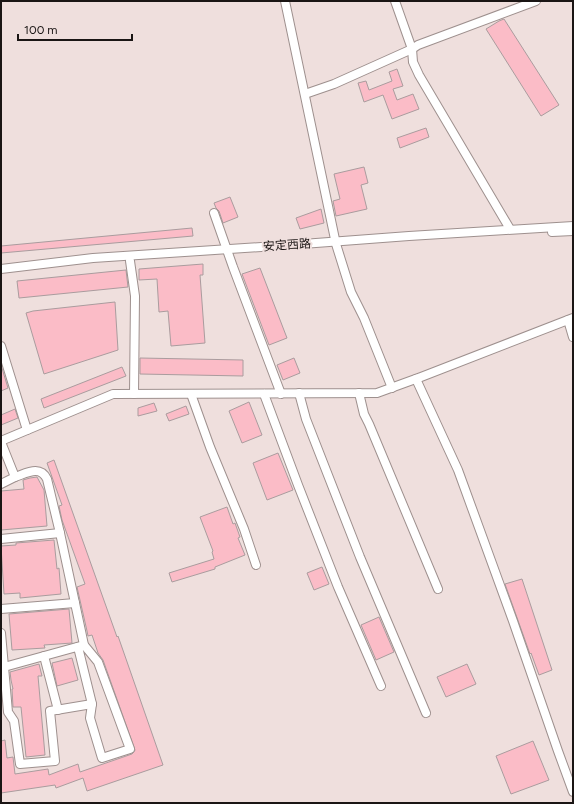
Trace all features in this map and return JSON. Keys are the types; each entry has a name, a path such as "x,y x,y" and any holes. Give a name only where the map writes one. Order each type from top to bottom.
{"street":[{"path":"286,1 336,244 351,292 364,318 392,388"},
{"path":"395,1 412,49 412,62 510,229"},
{"path":"305,94 334,84 418,45 536,1"},
{"path":"214,213 281,394"},
{"name":"安定西路","path":"1,274 228,252 510,229 573,226"},
{"name":"安定西路","path":"336,244 573,231"},
{"name":"安定西路","path":"1,269 93,258 228,252"},
{"path":"130,261 135,296 134,394"},
{"path":"15,477 1,441 113,394 376,393 570,319 573,338"},
{"path":"1,346 27,430"},
{"path":"416,379 458,470 573,792"},
{"path":"360,393 364,414 370,424 438,589"},
{"path":"191,394 210,447 244,529 256,565"},
{"path":"264,394 300,493 380,686"},
{"path":"299,394 306,419 360,557 426,713"},
{"path":"1,484 15,477 34,471 42,473 47,479 75,603 81,646 92,704 90,718 102,758 130,749 98,662 81,646"},
{"path":"1,539 60,533"},
{"path":"1,609 75,603"},
{"path":"1,633 8,712 14,721 20,764 55,761 50,711 92,704"},
{"path":"4,667 81,646"},
{"path":"44,656 58,710"}],"building":[{"path":"504,19 559,105 541,116 486,29"},
{"path":"397,69 403,86 393,89 397,100 413,94 419,109 392,119 383,95 364,102 358,83 366,81 369,90 392,81 389,72"},
{"path":"426,128 429,137 400,148 397,138"},
{"path":"364,167 368,183 361,185 367,209 336,216 333,201 340,199 334,174"},
{"path":"230,197 238,217 223,223 219,211 214,203"},
{"path":"321,209 324,223 300,229 296,218"},
{"path":"192,228 193,236 1,253 1,246"},
{"path":"203,264 203,275 200,275 205,343 171,346 168,311 159,312 157,279 139,280 139,269"},
{"path":"260,268 287,338 269,345 242,274"},
{"path":"126,270 128,287 19,298 17,281"},
{"path":"115,302 118,350 44,374 26,313"},
{"path":"140,358 243,360 243,376 140,374"},
{"path":"294,358 300,373 283,380 277,365"},
{"path":"1,365 8,388 1,391"},
{"path":"122,367 126,376 44,408 41,399"},
{"path":"249,402 262,435 242,443 229,411"},
{"path":"154,403 157,411 138,416 138,408"},
{"path":"186,406 189,414 169,421 166,414"},
{"path":"15,409 18,418 1,425 1,415"},
{"path":"278,453 293,490 267,500 253,463"},
{"path":"54,460 163,765 87,791 83,778 56,788 55,785 1,793 1,741 5,740 7,758 13,757 15,774 48,769 49,775 78,764 80,772 132,754 135,750 103,660 98,653 92,635 88,636 77,587 85,584 62,520 59,506 62,505 47,463"},
{"path":"37,477 44,490 47,526 1,530 1,491 24,489 23,480"},
{"path":"227,507 233,524 235,523 240,537 238,538 245,555 215,567 215,569 172,582 169,573 214,559 213,551 200,517"},
{"path":"54,540 57,569 59,568 61,594 20,598 20,593 4,594 1,546 16,545 16,543"},
{"path":"322,567 329,584 314,590 307,573"},
{"path":"522,579 552,670 539,675 505,584"},
{"path":"69,609 72,643 44,645 45,648 12,650 9,614"},
{"path":"379,617 394,652 376,660 361,625"},
{"path":"72,658 78,680 57,686 52,663"},
{"path":"39,664 42,676 38,676 45,755 26,757 21,707 13,707 13,689 10,672"},
{"path":"467,664 476,684 446,697 437,677"},
{"path":"533,741 549,780 511,794 496,756"}]}
